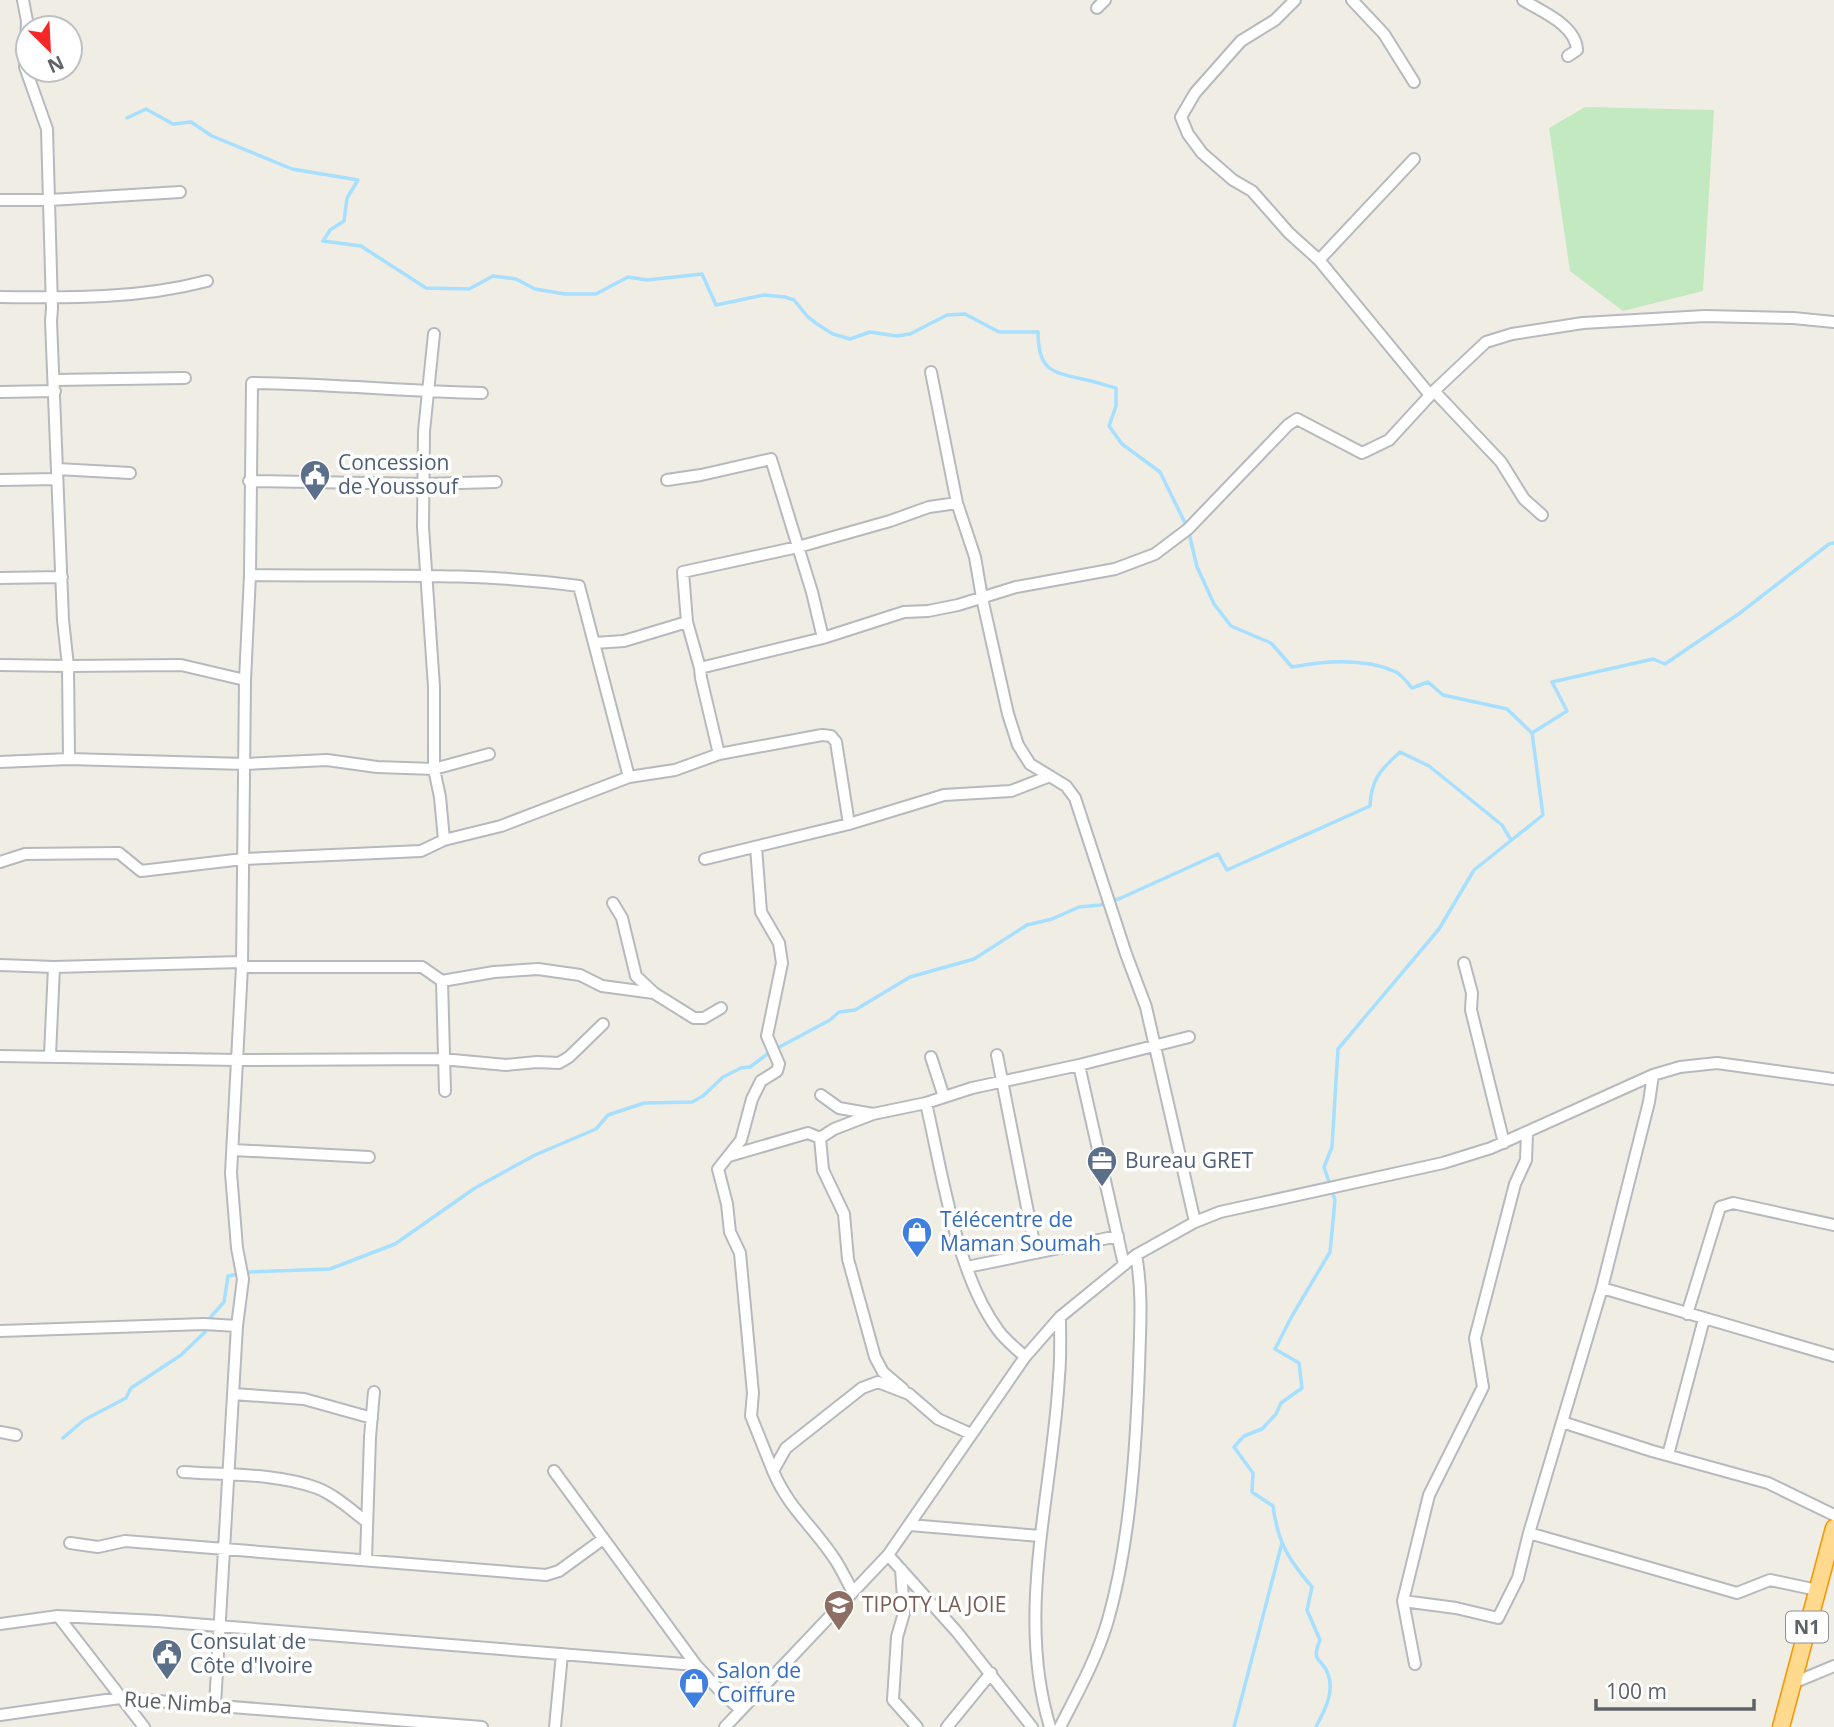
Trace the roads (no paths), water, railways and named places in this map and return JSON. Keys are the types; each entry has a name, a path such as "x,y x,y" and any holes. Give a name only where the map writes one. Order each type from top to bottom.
{"highway":[{"name":"N1","path":"1781,1727 1834,1528"}],"street":[{"path":"23,0 27,22 25,67 47,129 57,474 63,620 68,666 69,760"},
{"path":"1294,0 1275,20 1241,41 1195,93 1181,117 1188,134 1202,153 1233,180 1252,191 1289,233 1319,260 1432,393 1501,462 1524,499 1542,516"},
{"path":"1352,0 1384,34 1414,82"},
{"path":"1523,0 1571,32 1577,43 1577,50 1568,56"},
{"path":"1319,260 1413,159"},
{"path":"0,200 50,200 180,192"},
{"path":"0,297 96,297 167,291 207,281"},
{"path":"700,668 823,638 904,612 928,611 1016,587 1115,569 1154,554 1188,529 1288,425 1297,419 1362,453 1389,440 1432,393 1486,342 1512,334 1583,323 1705,316 1834,322"},
{"path":"434,334 424,431 425,577 434,687 433,769 440,797 444,840"},
{"path":"931,372 957,503 975,557 1008,714 1018,745 1030,764 1066,786 1076,798 1126,954 1146,1007 1195,1222"},
{"path":"0,392 184,378"},
{"path":"215,1705 242,1273 237,1248 231,1173 241,964 252,383 482,393"},
{"path":"667,480 771,459 823,638"},
{"path":"0,481 57,474 130,473"},
{"path":"249,481 424,484 496,482"},
{"path":"719,754 687,622 683,572 798,547 890,522 929,507 957,503"},
{"path":"250,575 531,579 579,586 629,777"},
{"path":"0,578 62,577"},
{"path":"594,643 624,641 687,622"},
{"path":"0,665 181,665 246,680"},
{"path":"0,862 25,854 119,853 141,871 243,859 421,851 444,840 501,826 629,777 675,770 719,754 822,734 831,736 836,742 849,824"},
{"path":"0,762 69,760 245,764 327,760 352,765 433,769 489,754"},
{"path":"705,859 849,824 944,795 1011,791 1050,776"},
{"path":"756,847 761,912 779,943 782,963 767,1036 779,1065 777,1071 761,1081 752,1099 741,1140 718,1169 727,1204 730,1232 740,1253 753,1393 751,1416 774,1471 792,1505 833,1556 853,1591"},
{"path":"613,903 622,918 636,976 654,993 694,1018 704,1018 721,1008"},
{"path":"1464,963 1472,993 1471,1010 1504,1143"},
{"path":"0,965 54,967 241,964 422,967 442,981 494,972 538,969 580,975 602,986 654,993"},
{"path":"50,1055 54,967"},
{"path":"442,981 442,1059 445,1091"},
{"path":"0,1056 238,1060 442,1059 506,1065 559,1063 569,1057 603,1024"},
{"path":"820,1138 834,1129 873,1114 1189,1037"},
{"path":"997,1055 1036,1253"},
{"path":"931,1057 944,1097"},
{"path":"725,1727 888,1555 1024,1357 1060,1317 1136,1255 1195,1222 1220,1212 1443,1163 1504,1143 1653,1075 1680,1067 1717,1063 1834,1079"},
{"path":"1079,1065 1124,1265"},
{"path":"1403,1601 1456,1608 1497,1618 1518,1578 1529,1532 1602,1288 1649,1102 1653,1075"},
{"path":"821,1096 839,1108 873,1114"},
{"path":"926,1103 967,1267 998,1330 1024,1357"},
{"path":"726,1157 808,1133 820,1138"},
{"path":"1415,1664 1403,1601 1429,1495 1483,1387 1475,1338 1515,1184 1526,1160 1527,1133"},
{"path":"820,1138 823,1170 844,1214 848,1259 875,1357 883,1372 938,1419 971,1434"},
{"path":"233,1150 369,1157"},
{"path":"1687,1314 1720,1207 1733,1203 1834,1225"},
{"path":"967,1267 1118,1236"},
{"path":"1060,1727 1093,1661 1107,1622 1116,1588 1126,1527 1137,1416 1141,1286 1136,1255"},
{"path":"1602,1288 1834,1356"},
{"path":"1050,1727 1041,1696 1036,1623 1041,1536 1059,1377 1060,1317"},
{"path":"1668,1455 1704,1319"},
{"path":"0,1331 237,1326"},
{"path":"774,1471 786,1448 862,1388 878,1382 909,1394"},
{"path":"366,1559 374,1392"},
{"path":"233,1394 304,1399 372,1418"},
{"path":"1562,1422 1768,1483 1834,1515"},
{"path":"0,1432 16,1435"},
{"path":"554,1471 696,1665 741,1710"},
{"path":"183,1472 284,1480 317,1488 336,1498 367,1522"},
{"path":"910,1525 1041,1536"},
{"path":"1529,1532 1737,1593 1770,1580 1817,1590"},
{"path":"70,1543 98,1547 125,1541 546,1576 559,1571 603,1539"},
{"path":"888,1555 991,1673 1032,1727"},
{"path":"901,1569 904,1613 897,1637 893,1700 917,1727"},
{"path":"0,1624 58,1616 696,1665"},
{"path":"58,1616 144,1727"},
{"path":"555,1727 562,1654"},
{"path":"1793,1683 1834,1666"},
{"path":"947,1727 991,1673"},
{"name":"Rue Nimba","path":"0,1715 120,1698 482,1727"}],"waterway":[{"path":"127,118 146,109 173,124 191,122 212,136 292,169 358,180 347,198 344,221 330,230 323,241 361,246 426,288 469,289 493,276 516,279 535,289 565,294 596,294 628,277 647,280 702,274 716,305 764,295 785,297 794,300 817,324 833,334 850,339 870,332 897,336 910,334 947,315 965,314 999,332 1038,332 1040,354 1048,367 1062,374 1116,388 1116,406 1109,426 1122,444 1160,472 1188,529 1197,567 1214,604 1231,626 1271,643 1292,667 1318,663 1372,664 1398,673 1412,688 1428,682 1443,695 1507,709 1532,733"},
{"path":"1316,1727 1328,1702 1330,1681 1326,1669 1317,1657 1320,1640 1307,1610 1312,1587 1285,1550 1273,1506 1252,1492 1253,1473 1234,1447 1244,1436 1262,1429 1276,1414 1281,1403 1302,1388 1299,1363 1275,1349 1330,1252 1335,1200 1324,1167 1332,1147 1338,1049 1439,929 1474,870 1543,815 1532,733 1567,711 1552,682 1653,659 1665,664 1740,613 1829,544 1834,543"},
{"path":"63,1438 84,1420 126,1398 131,1388 181,1355 205,1332 209,1319 224,1302 228,1276 250,1272 330,1269 395,1244 475,1188 535,1155 596,1129 608,1115 644,1103 692,1102 703,1096 723,1077 741,1068 750,1067 770,1052 830,1020 839,1012 855,1010 910,977 974,959 1027,925 1052,919 1079,907 1100,905 1121,898 1218,854 1227,870 1370,806 1372,789 1378,776 1400,752 1429,766 1502,825 1511,840"},
{"path":"1234,1727 1282,1543"}],"place":[{"name":"Concession de Youssouf","path":"315,502"},
{"name":"Bureau GRET","path":"1102,1188"},
{"name":"Télécentre de Maman Soumah","path":"917,1259"},
{"name":"TIPOTY LA JOIE","path":"839,1632"},
{"name":"Consulat de Côte d'Ivoire","path":"167,1681"},
{"name":"Salon de Coiffure","path":"694,1710"}]}
